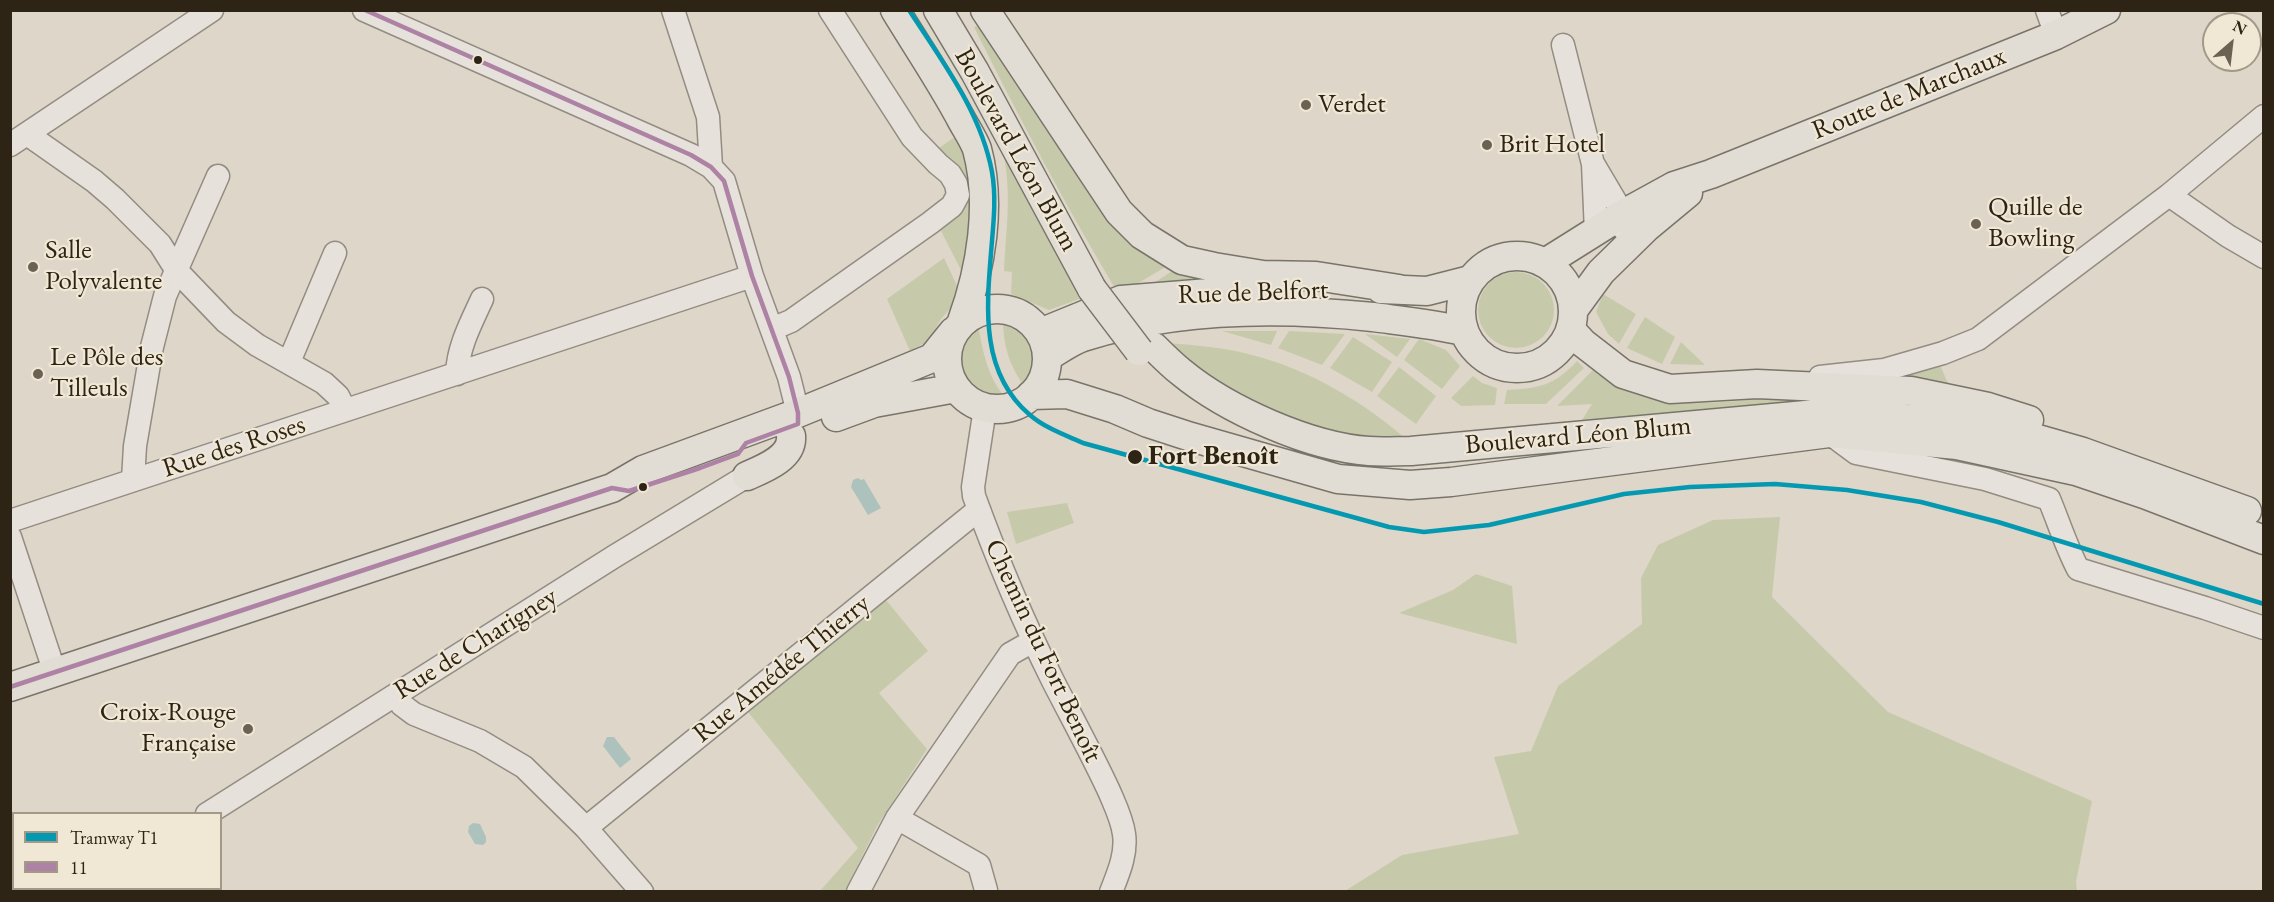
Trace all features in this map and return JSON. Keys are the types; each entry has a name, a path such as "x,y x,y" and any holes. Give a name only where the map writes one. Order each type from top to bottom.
{"main road":[{"path":"794,425 932,358 958,327 974,314 996,309 1007,309 1026,318 1044,345 1045,372 1039,385 1019,406 1005,408 985,408 964,397 949,375 946,360 947,346 958,327 969,303 983,230 984,186 976,147 948,95 895,10"},
{"name":"Boulevard Léon Blum","path":"938,10 1100,288"},
{"name":"Boulevard Léon Blum","path":"959,10 1100,288"},
{"path":"985,10 1119,212 1142,235 1162,249 1182,260 1214,267 1263,274 1316,276 1399,289"},
{"name":"Route de Marchaux","path":"1545,263 1623,214 1674,186 1711,174 2051,23 2106,10"},
{"name":"Route de Marchaux","path":"1573,319 1601,272 1647,227 1711,174"},
{"path":"1573,319 1564,345 1553,357 1538,365 1522,369 1506,368 1482,357 1471,345 1463,331 1460,313 1463,296 1470,280 1482,268 1496,260 1512,256 1529,257 1545,263 1559,275 1569,291 1573,319 1583,343 1623,374 1670,389 1757,384 1911,391 1988,407 2088,439 2255,515"},
{"name":"Rue de Belfort","path":"1044,345 1121,300 1274,288 1427,291 1470,280"},
{"path":"1100,288 1147,349"},
{"name":"Rue de Belfort","path":"1044,345 1163,319 1217,312 1354,315 1424,323 1463,331"},
{"name":"Boulevard Léon Blum","path":"1147,349 1172,382 1201,400 1256,432 1321,456 1405,465 1665,439 1773,432 1829,433"},
{"name":"Boulevard Léon Blum","path":"1147,349 1206,390 1260,420 1326,443 1368,451 1411,451 1828,414 1959,423 2027,436 2083,452 2255,515"},
{"path":"10,687 612,488 643,470 874,403 956,388"},
{"path":"1031,395 1067,394 1191,437 1338,478 1410,485 1451,482 1829,433 1957,445 2076,471 2144,494 2264,540"},
{"path":"612,488 628,491 742,465 746,443 798,424 794,425"}],"street":[{"path":"19,140 212,10"},
{"path":"364,10 691,155 711,167 724,181 752,276 789,377 794,425"},
{"path":"673,10 708,117 711,167"},
{"path":"772,329 791,321 930,223 952,206 958,195 956,184 950,174 912,137 830,10"},
{"path":"1563,45 1593,164 1596,232"},
{"path":"1757,384 1884,370 1942,353 1978,339 2169,195 2264,116"},
{"path":"19,140 50,152 94,181 160,244 177,271 226,322 257,345 324,383 338,396 345,410"},
{"path":"1593,164 1623,214 1625,223 1623,234 1601,272"},
{"path":"134,480 135,446 152,347 165,296 218,176"},
{"path":"2169,195 2228,236 2264,257"},
{"path":"289,362 335,253"},
{"name":"Rue des Roses","path":"10,521 752,276"},
{"path":"457,374 462,345 482,299"},
{"name":"Chemin du Fort Benoît","path":"985,408 973,487 974,496 997,558 1033,641 1102,776 1120,818 1124,849 1121,868 1112,891"},
{"path":"1829,433 1856,453 1985,479 2049,499 2063,532 2064,541 2078,569 2264,628"},
{"name":"Rue de Charigney","path":"209,812 615,556 742,465"},
{"name":"Rue Amédée Thierry","path":"586,828 972,515 980,512"},
{"path":"10,537 15,565 55,673"},
{"path":"858,891 897,818 1010,654 1033,641"},
{"path":"396,695 402,705 414,714 480,741 524,767 586,828 642,891"},
{"path":"897,818 979,865 986,890"}],"green space":[{"path":"983,24 1175,261 1119,295 1008,95 974,27"},
{"path":"959,134 972,190 971,228 962,272 939,227 957,166 939,148"},
{"path":"1001,144 1082,298 1049,310 1011,294 1012,272 1004,271 1008,192"},
{"path":"944,258 960,292 957,301 941,319 931,337 910,351 887,299"},
{"path":"1183,264 1240,275 1137,294"},
{"path":"1509,272 1523,272 1537,278 1548,289 1554,303 1551,325 1543,337 1523,348 1509,348 1495,342 1484,331 1478,317 1478,303 1484,289 1495,278"},
{"path":"1603,294 1636,314 1619,344 1608,334 1596,312"},
{"path":"1645,317 1675,337 1662,364 1627,348"},
{"path":"1003,319 1024,330 1034,346 1034,365 1024,386 1008,354"},
{"path":"978,323 989,371 1004,396 988,395 975,390 966,382 960,371 958,358 960,346 967,334"},
{"path":"1222,331 1277,331 1271,345"},
{"path":"1289,331 1345,334 1322,365 1278,348"},
{"path":"1365,334 1410,339 1397,357"},
{"path":"1353,337 1392,362 1372,392 1330,368"},
{"path":"1419,339 1446,350 1460,366 1442,389 1404,360"},
{"path":"1681,342 1705,365 1670,364"},
{"path":"1166,343 1238,352 1271,360 1315,378 1376,415 1413,445 1372,445 1233,398"},
{"path":"1577,361 1584,368 1546,404 1504,404 1507,390 1537,387 1553,381"},
{"path":"1940,365 1947,381 1958,392 1900,376"},
{"path":"1399,367 1436,396 1416,424 1377,396"},
{"path":"1593,370 1616,385 1640,395 1666,401 1692,403 1801,395 1865,395 1577,428 1592,404 1557,406"},
{"path":"1473,376 1482,383 1497,388 1495,405 1461,406 1451,398"},
{"path":"1067,503 1074,523 1016,544 1007,512"},
{"path":"1780,517 1772,597 1888,712 2092,801 2076,882 2077,891 1345,891 1402,855 1519,834 1494,757 1531,751 1558,686 1642,624 1641,578 1658,545 1713,520"},
{"path":"1476,574 1512,586 1517,644 1399,613 1453,590"},
{"path":"886,600 928,651 879,693 927,749 877,826 845,891 820,891 858,848 748,712"}],"water":[{"path":"864,479 881,508 868,515 851,487 853,480"},
{"path":"607,737 614,737 631,759 620,768 603,746"},
{"path":"473,823 480,824 486,837 483,845 475,844 468,832 469,826"}],"tram line":[{"name":"T1","path":"909,10 959,88 987,150 994,198 988,312 994,357 1001,378 1013,397 1030,415 1062,434 1083,443 1389,527 1424,532 1489,525 1624,494 1690,487 1775,484 1847,490 1921,502 1998,522 2264,604"}],"transit line":[{"name":"11","path":"10,687 612,488 629,491 700,468 738,454 746,443 798,424 798,413 789,377 752,276 724,181 711,167 691,155 365,10"}],"place":[{"name":"Verdet","path":"1306,105"},
{"name":"Brit Hotel","path":"1487,145"},
{"name":"Quille de Bowling","path":"1976,224"},
{"name":"Salle Polyvalente","path":"33,267"},
{"name":"Le Pôle des Tilleuls","path":"38,374"},
{"name":"Fort Benoît","path":"1135,457"},
{"name":"Croix-Rouge Française","path":"248,729"}]}
